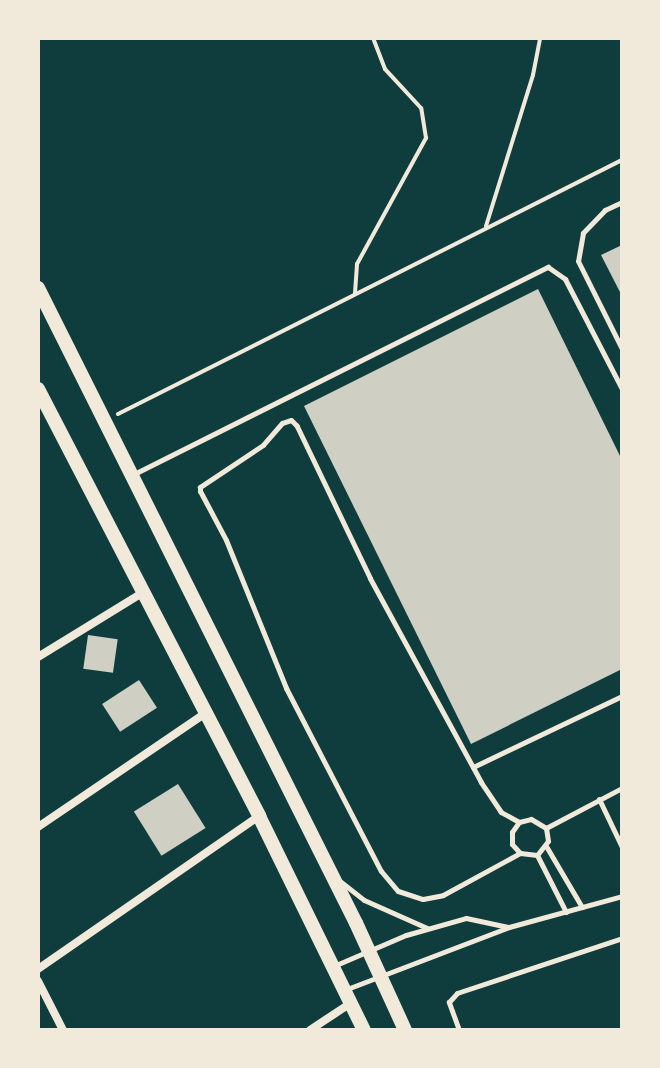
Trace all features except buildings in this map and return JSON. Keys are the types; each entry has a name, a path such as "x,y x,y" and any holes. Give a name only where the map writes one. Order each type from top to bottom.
{"main road":[{"path":"38,288 405,1030"},
{"path":"38,389 259,816 364,1030"}],"street":[{"path":"38,657 142,593"},
{"path":"38,827 206,713"},
{"path":"38,969 259,816"},
{"path":"38,981 63,1030"},
{"path":"310,1030 348,996"}],"lane":[{"path":"622,202 605,210 583,233 578,261 622,349"},
{"path":"133,475 548,267 565,279 622,389"},
{"path":"537,855 520,853 443,895 423,899 398,891 381,871 286,688 236,563 200,487 263,445 282,423 291,420 297,426 370,578 473,767 501,812 519,822 531,819 546,828"},
{"path":"473,767 622,696"},
{"path":"546,828 622,788"},
{"path":"599,799 622,847"},
{"path":"519,822 511,838 520,853"},
{"path":"546,828 546,846 582,907"},
{"path":"537,855 546,846"},
{"path":"537,855 566,912"},
{"path":"328,871 364,900 428,928"},
{"path":"348,996 380,975 509,927 622,896"},
{"path":"333,966 428,928 466,918 509,927"},
{"path":"459,1030 449,1002 457,993 622,938"}],"path":[{"path":"355,293 357,264 426,138 421,108 385,69 373,38"},
{"path":"486,226 533,75 540,38"},
{"path":"106,421 486,226 622,160"}]}
